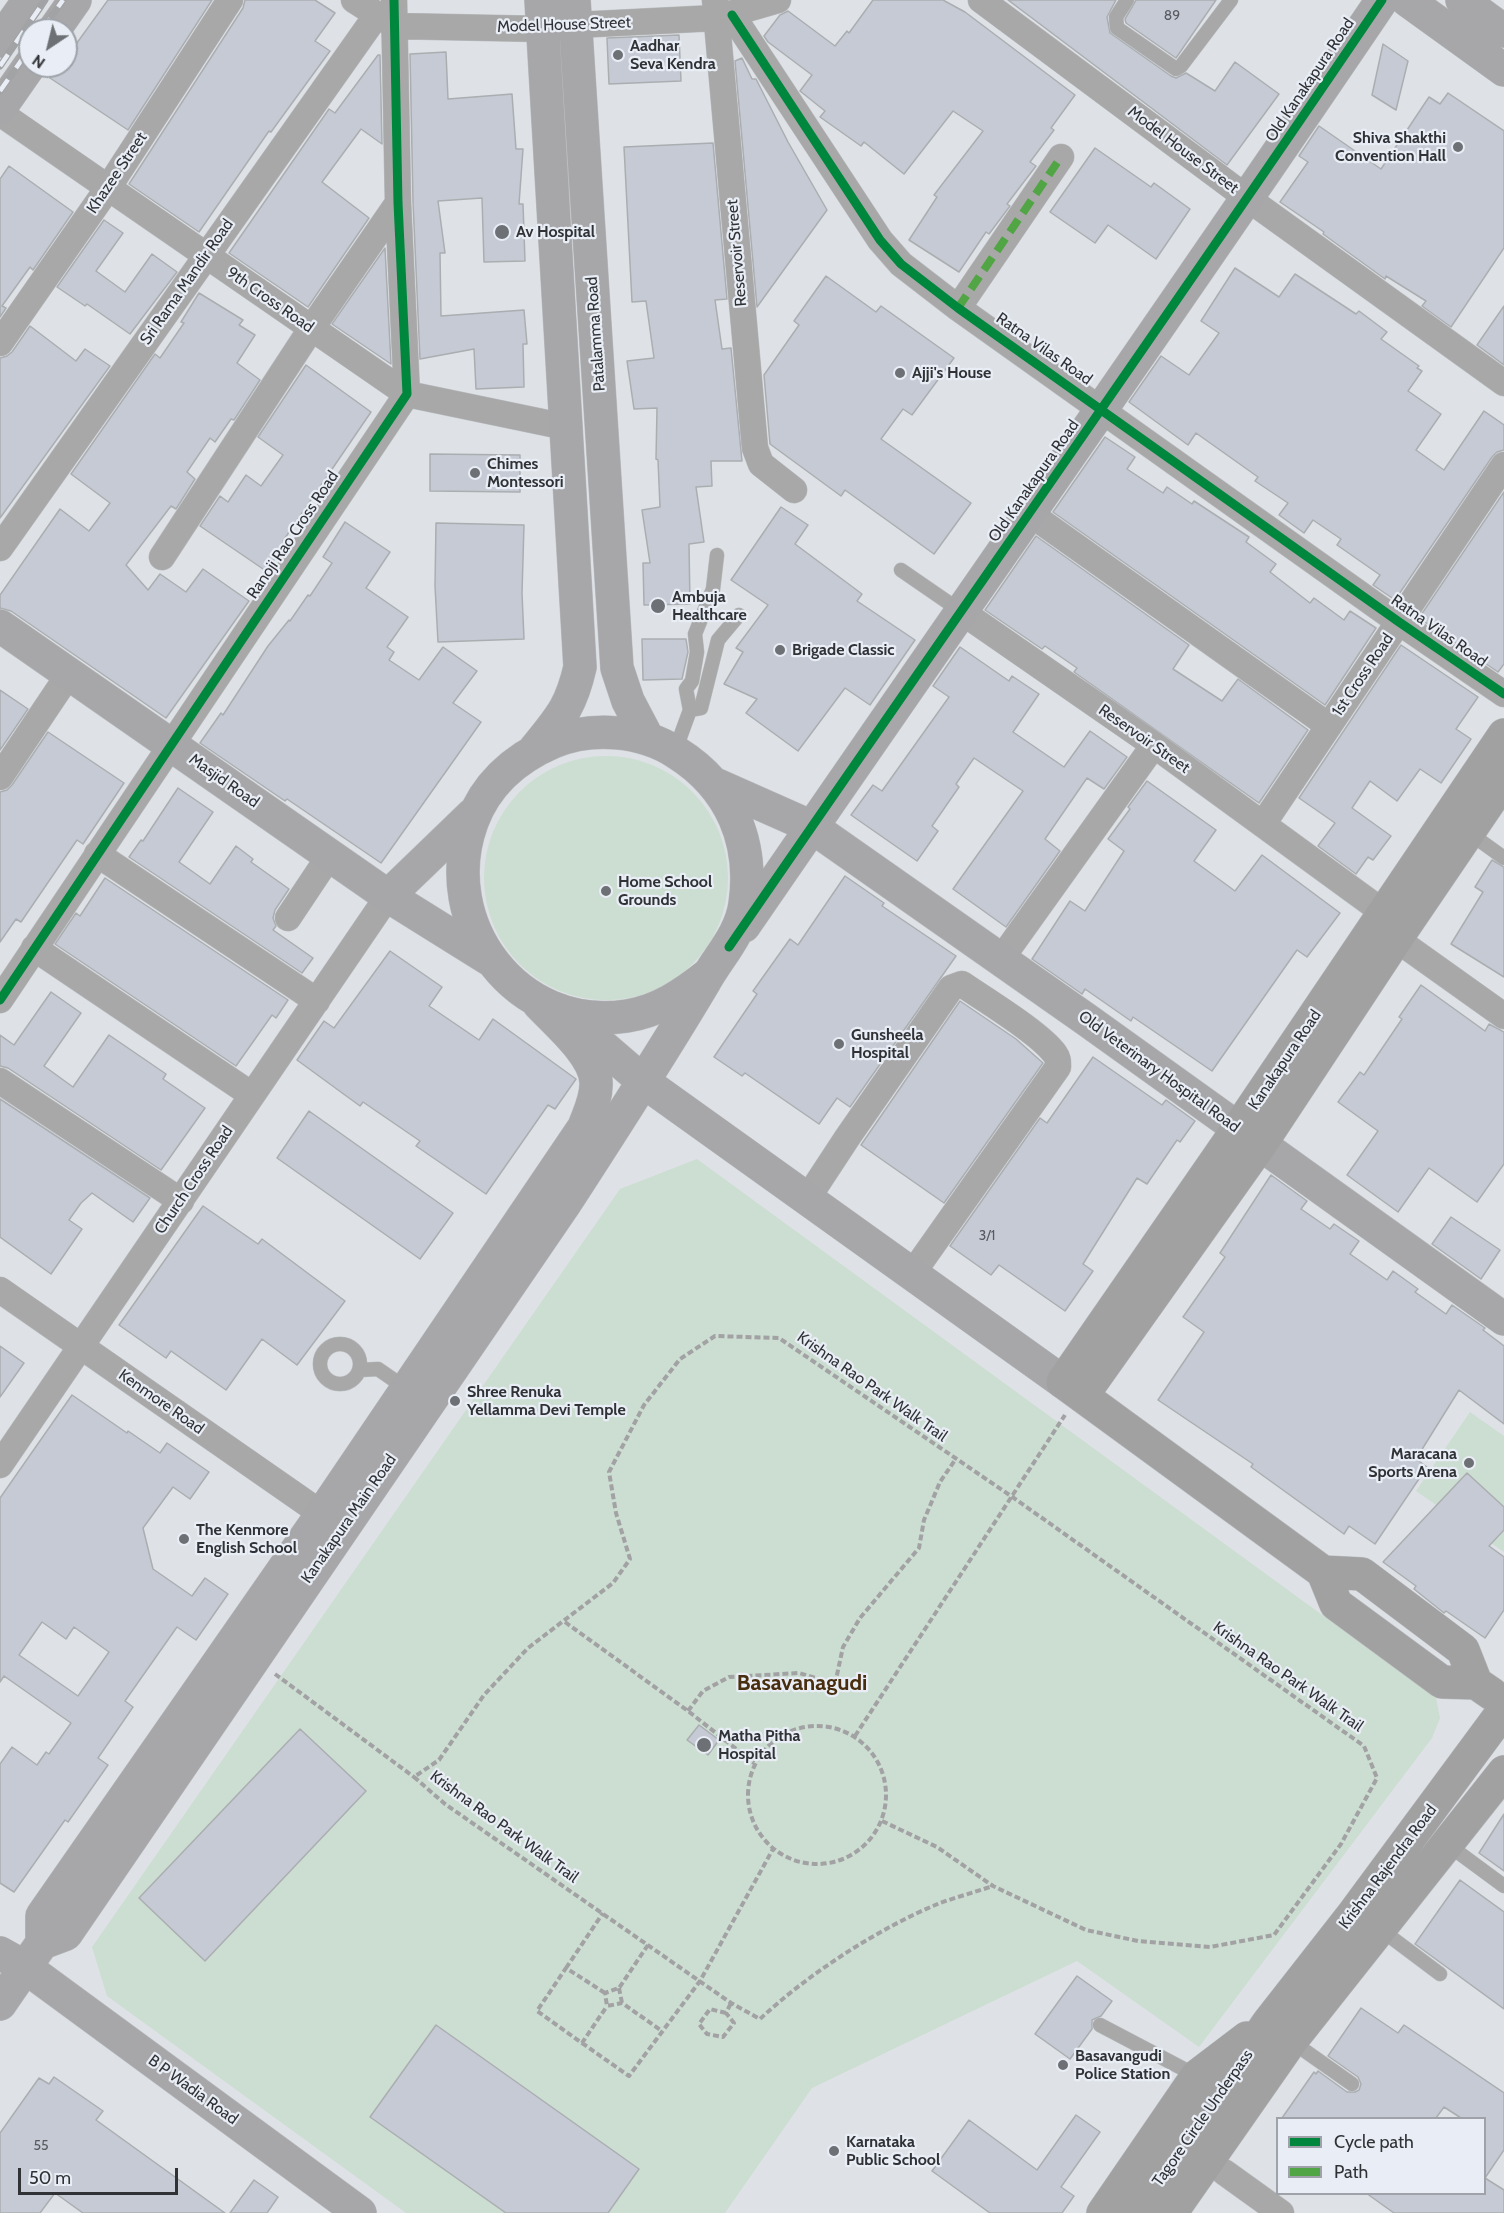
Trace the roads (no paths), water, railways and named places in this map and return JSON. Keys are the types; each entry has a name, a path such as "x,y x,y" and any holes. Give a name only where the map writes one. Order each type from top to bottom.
{"main road":[{"path":"0,41 28,0"},
{"path":"62,18 75,0"},
{"name":"Old Kanakapura Road","path":"729,947 1103,409 1382,0"},
{"path":"1407,0 1504,70"},
{"path":"1462,0 1504,31"},
{"name":"Patalamma Road","path":"575,13 617,668 628,701 662,745"},
{"path":"535,750 565,711 571,699 580,667 542,14"},
{"path":"0,110 21,78"},
{"name":"Masjid Road","path":"0,626 388,896 489,959"},
{"path":"590,733 620,733 662,745 696,766 715,784 737,822 748,864 745,907 729,947 709,974 685,994 657,1008 626,1017 594,1017 563,1011 533,998 517,987 489,959 474,931 465,902 462,870 466,840 477,810 492,786 512,766 535,750 562,739 590,733"},
{"name":"Kanakapura Road","path":"1075,1391 1249,1137 1390,925 1504,735"},
{"name":"Kanakapura Road","path":"1390,925 1468,832 1504,780"},
{"name":"Old Veterinary Hospital Road","path":"715,784 812,827 1001,959 1504,1319"},
{"path":"388,896 477,810"},
{"name":"Kanakapura Main Road","path":"22,1954 66,1934 564,1205 644,1082 709,974"},
{"path":"0,2004 42,1916 322,1514 584,1127 594,1099 597,1081 590,1061 533,998"},
{"path":"563,1011 644,1082 1323,1572 1362,1574 1463,1650 1476,1683 1504,1703"},
{"name":"Krishna Rajendra Road","path":"1280,2032 1351,1917 1504,1710"},
{"name":"Krishna Rajendra Road","path":"1280,2032 1380,1929 1504,1772"},
{"name":"B P Wadia Road","path":"22,1954 352,2210"},
{"path":"1102,2213 1197,2076 1280,2032"},
{"path":"1196,2213 1271,2101 1280,2032"},
{"name":"Tagore Circle Underpass","path":"1137,2213 1280,2032"},
{"name":"Tagore Circle Underpass","path":"1172,2213 1280,2032"}],"street":[{"name":"Khazee Street","path":"0,343 108,188 230,0"},
{"path":"354,0 388,14 407,394"},
{"name":"Model House Street","path":"388,14 721,11 778,0"},
{"name":"Model House Street","path":"981,0 1247,198 1504,383"},
{"name":"Ratna Vilas Road","path":"721,11 880,240 900,264 958,308 1103,409 1399,622 1504,694"},
{"name":"Reservoir Street","path":"721,11 755,448 761,464 794,490"},
{"name":"Sri Rama Mandir Road","path":"0,548 206,256 388,14"},
{"name":"9th Cross Road","path":"0,110 108,188 407,394 566,427"},
{"path":"958,308 1060,157"},
{"path":"162,557 311,329 398,203"},
{"name":"Ranoji Rao Cross Road","path":"0,1000 407,394"},
{"name":"1st Cross Road","path":"1263,824 1504,465"},
{"path":"1029,513 1329,726"},
{"name":"Reservoir Street","path":"962,612 1154,745 1263,824 1504,1016"},
{"path":"0,777 69,674"},
{"path":"1001,959 1154,745"},
{"path":"97,854 317,1001"},
{"path":"288,918 330,855"},
{"name":"Church Cross Road","path":"0,1465 388,896"},
{"path":"33,948 252,1095"},
{"path":"807,1199 846,1138 951,988 962,984 1026,1029 1052,1050 1059,1060 1058,1067 912,1274"},
{"path":"0,1081 181,1201"},
{"name":"Kenmore Road","path":"0,1290 322,1514"},
{"path":"1224,2172 1281,2213"}],"lane":[{"path":"1127,0 1116,17 1117,28 1176,69 1231,0"},
{"path":"690,710 686,689 692,681 697,652 695,634 713,588 717,555"},
{"name":"Reservoir Street","path":"901,570 962,612"},
{"path":"662,745 690,710 701,708 718,640 739,615"},
{"path":"1468,832 1504,858"},
{"path":"360,1370 378,1369 407,1389"},
{"path":"1447,1845 1504,1886"},
{"path":"1380,1929 1440,1974"},
{"path":"1100,2025 1197,2076"},
{"path":"1280,2032 1352,2084"}],"railway":[{"path":"0,66 45,0"},
{"path":"50,18 63,0"},
{"path":"0,91 18,65"}],"place":[{"name":"Aadhar Seva Kendra","path":"618,55"},
{"name":"Shiva Shakthi Convention Hall","path":"1458,147"},
{"name":"Av Hospital","path":"502,232"},
{"name":"Ajji's House","path":"900,373"},
{"name":"Chimes Montessori","path":"475,473"},
{"name":"Ambuja Healthcare","path":"658,606"},
{"name":"Brigade Classic","path":"780,650"},
{"name":"Home School Grounds","path":"606,891"},
{"name":"Gunsheela Hospital","path":"839,1044"},
{"name":"Shree Renuka Yellamma Devi Temple","path":"455,1401"},
{"name":"Maracana Sports Arena","path":"1469,1463"},
{"name":"The Kenmore English School","path":"184,1539"},
{"name":"Matha Pitha Hospital","path":"704,1745"},
{"name":"Basavangudi Police Station","path":"1063,2065"},
{"name":"Karnataka Public School","path":"834,2151"}],"district":[{"name":"Basavanagudi","path":"802,1684"}]}
